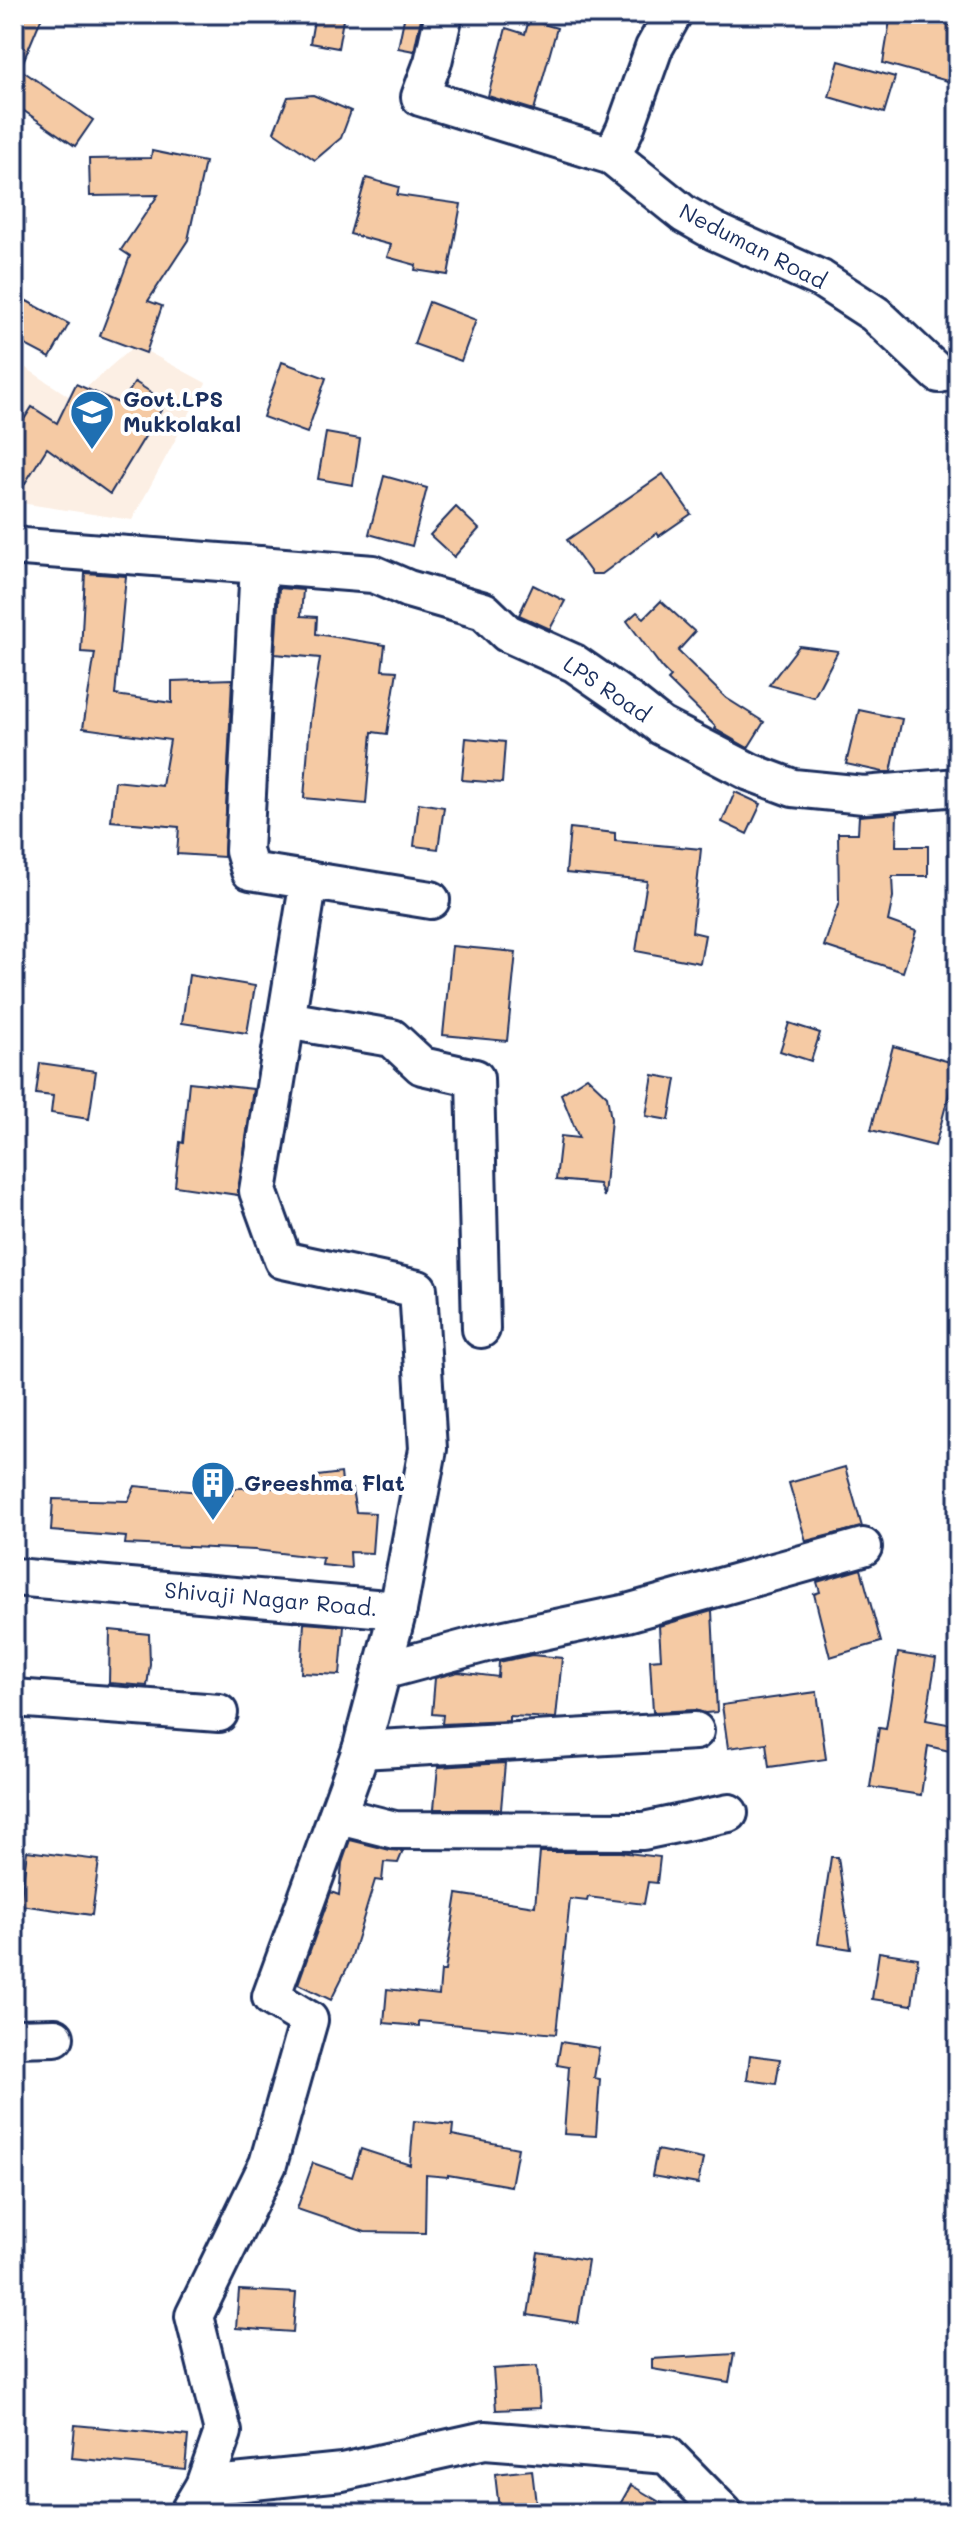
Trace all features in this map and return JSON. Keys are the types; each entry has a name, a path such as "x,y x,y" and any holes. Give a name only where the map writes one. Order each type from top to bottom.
{"street":[{"path":"444,14 433,62 420,97 612,156 654,48 673,14"},
{"name":"Neduman Road","path":"612,156 684,214 714,231 821,279 875,314 939,374"},
{"name":"LPS Road","path":"14,544 373,574 408,589 484,611 507,633 574,663 661,726 750,772 793,788 864,795 958,787"},
{"path":"259,565 244,851 250,871 431,900"},
{"name":"Shivaji Nagar Road.","path":"14,1577 398,1610 428,1449 418,1289 283,1260 258,1191 309,880"},
{"path":"286,1020 392,1038 422,1066 475,1078 481,1329"},
{"path":"382,1671 486,1643 627,1613 863,1547"},
{"path":"196,2499 223,2432 194,2316 268,2164 309,2020 271,1997 361,1750 398,1610"},
{"path":"14,1698 219,1713"},
{"path":"361,1750 695,1731"},
{"path":"339,1816 395,1830 643,1831 729,1813"},
{"path":"14,2038 55,2037"},
{"path":"196,2499 342,2472 485,2440 667,2455 724,2513"}],"shaded area":[{"name":"Govt.LPS Mukkolakal","path":"135,345 206,383 132,520 14,502 14,360 73,399"}],"building":[{"path":"14,14 43,14 20,69 93,120 75,146 14,104"},
{"path":"315,14 344,14 338,48 310,43"},
{"path":"405,14 422,14 414,51 398,48"},
{"path":"891,14 914,14 958,27 958,84 883,63"},
{"path":"529,20 557,28 534,110 488,96 506,28 525,34"},
{"path":"839,61 895,77 884,113 829,97"},
{"path":"313,95 351,111 341,138 315,160 274,132 288,97"},
{"path":"152,151 205,162 188,240 148,301 162,306 146,353 100,336 130,256 121,250 158,195 90,196 89,159 151,158"},
{"path":"366,178 399,187 397,195 461,204 448,275 415,270 416,265 387,257 391,245 350,234"},
{"path":"14,294 69,324 50,358 14,339"},
{"path":"429,302 476,320 461,361 414,344"},
{"path":"282,362 326,378 307,433 263,417"},
{"path":"135,382 166,402 110,494 47,448 14,501 14,435 32,407 57,423 76,384 121,404"},
{"path":"326,433 360,439 353,485 318,479"},
{"path":"663,474 691,514 659,536 657,533 602,574 592,574 567,540"},
{"path":"384,476 427,488 412,546 369,534"},
{"path":"456,507 479,529 454,557 430,535"},
{"path":"85,573 126,576 115,695 172,703 172,681 232,679 224,857 177,854 179,827 111,821 115,781 162,786 170,740 83,728 95,653 81,652"},
{"path":"533,585 565,601 550,629 519,615"},
{"path":"279,588 303,590 301,616 317,617 316,634 385,645 382,670 397,671 387,734 372,732 366,804 304,798 310,722 320,658 275,654"},
{"path":"661,601 695,632 678,651 726,698 764,722 748,748 715,729 668,680 671,677 627,621 637,612 644,618"},
{"path":"799,646 838,651 814,697 769,685"},
{"path":"859,710 902,719 891,772 846,764"},
{"path":"466,738 505,742 502,783 462,780"},
{"path":"735,792 761,804 747,834 722,822"},
{"path":"419,803 444,807 438,849 414,846"},
{"path":"897,813 896,846 928,846 928,876 892,876 893,897 888,921 916,931 903,972 824,946 839,902 838,833 858,833 859,816"},
{"path":"570,828 615,833 615,841 701,849 692,932 705,935 700,963 636,951 647,881 566,873"},
{"path":"452,946 516,952 507,1041 443,1035"},
{"path":"189,975 255,986 247,1033 182,1023"},
{"path":"789,1023 820,1033 811,1061 780,1051"},
{"path":"893,1046 957,1064 935,1146 871,1130"},
{"path":"40,1063 96,1071 89,1119 51,1113 53,1096 36,1094"},
{"path":"653,1075 676,1079 669,1120 646,1116"},
{"path":"587,1077 607,1096 611,1119 604,1197 599,1184 556,1180 561,1136 579,1138 561,1094"},
{"path":"189,1082 253,1089 238,1195 175,1186"},
{"path":"845,1467 862,1527 806,1541 789,1483"},
{"name":"Greeshma Flat","path":"341,1473 343,1491 352,1489 356,1512 375,1513 372,1553 350,1552 351,1568 322,1565 323,1558 255,1550 125,1544 126,1537 51,1531 53,1499 128,1501 135,1486 232,1495 233,1488 304,1488 318,1476"},
{"path":"861,1569 881,1642 830,1657 814,1594 820,1592 817,1582"},
{"path":"712,1611 717,1712 653,1712 650,1660 661,1659 659,1626"},
{"path":"304,1623 344,1626 340,1675 301,1673"},
{"path":"110,1630 149,1634 147,1686 109,1683"},
{"path":"898,1653 936,1659 926,1720 958,1726 958,1753 928,1746 921,1795 870,1787 879,1728 886,1729"},
{"path":"532,1655 562,1658 556,1718 509,1716 509,1721 442,1724 443,1715 432,1714 435,1678 458,1672 498,1677 499,1662"},
{"path":"817,1692 826,1759 769,1767 766,1743 728,1748 722,1705"},
{"path":"505,1763 501,1809 434,1809 438,1767"},
{"path":"350,1840 403,1851 398,1863 384,1862 382,1881 375,1880 350,1962 331,2000 298,1984 331,1892 339,1895 342,1863"},
{"path":"27,1851 99,1860 92,1915 20,1905"},
{"path":"540,1852 620,1852 660,1857 657,1883 648,1882 644,1904 588,1897 587,1901 570,1899 556,2034 419,2021 419,2026 384,2023 387,1989 439,1995 457,1894 535,1906"},
{"path":"831,1857 838,1857 851,1949 818,1944"},
{"path":"879,1952 918,1958 912,2005 872,1999"},
{"path":"561,2042 599,2048 594,2078 600,2079 596,2136 564,2134 569,2067 557,2065"},
{"path":"750,2055 780,2059 776,2084 747,2080"},
{"path":"414,2121 453,2125 452,2135 518,2148 511,2186 448,2175 426,2175 425,2233 365,2232 297,2209 313,2163 352,2177 361,2149 410,2165"},
{"path":"657,2150 703,2159 698,2184 652,2176"},
{"path":"538,2252 588,2260 578,2323 528,2315"},
{"path":"239,2290 296,2293 293,2332 236,2328"},
{"path":"734,2354 729,2382 652,2369 652,2359"},
{"path":"537,2366 540,2408 496,2410 493,2369"},
{"path":"75,2425 188,2436 185,2469 72,2458"},
{"path":"532,2470 536,2504 499,2509 495,2474"},
{"path":"631,2485 678,2513 615,2513"}],"place":[{"name":"Govt.LPS Mukkolakal","path":"92,451"},
{"name":"Greeshma Flat","path":"213,1522"}]}
